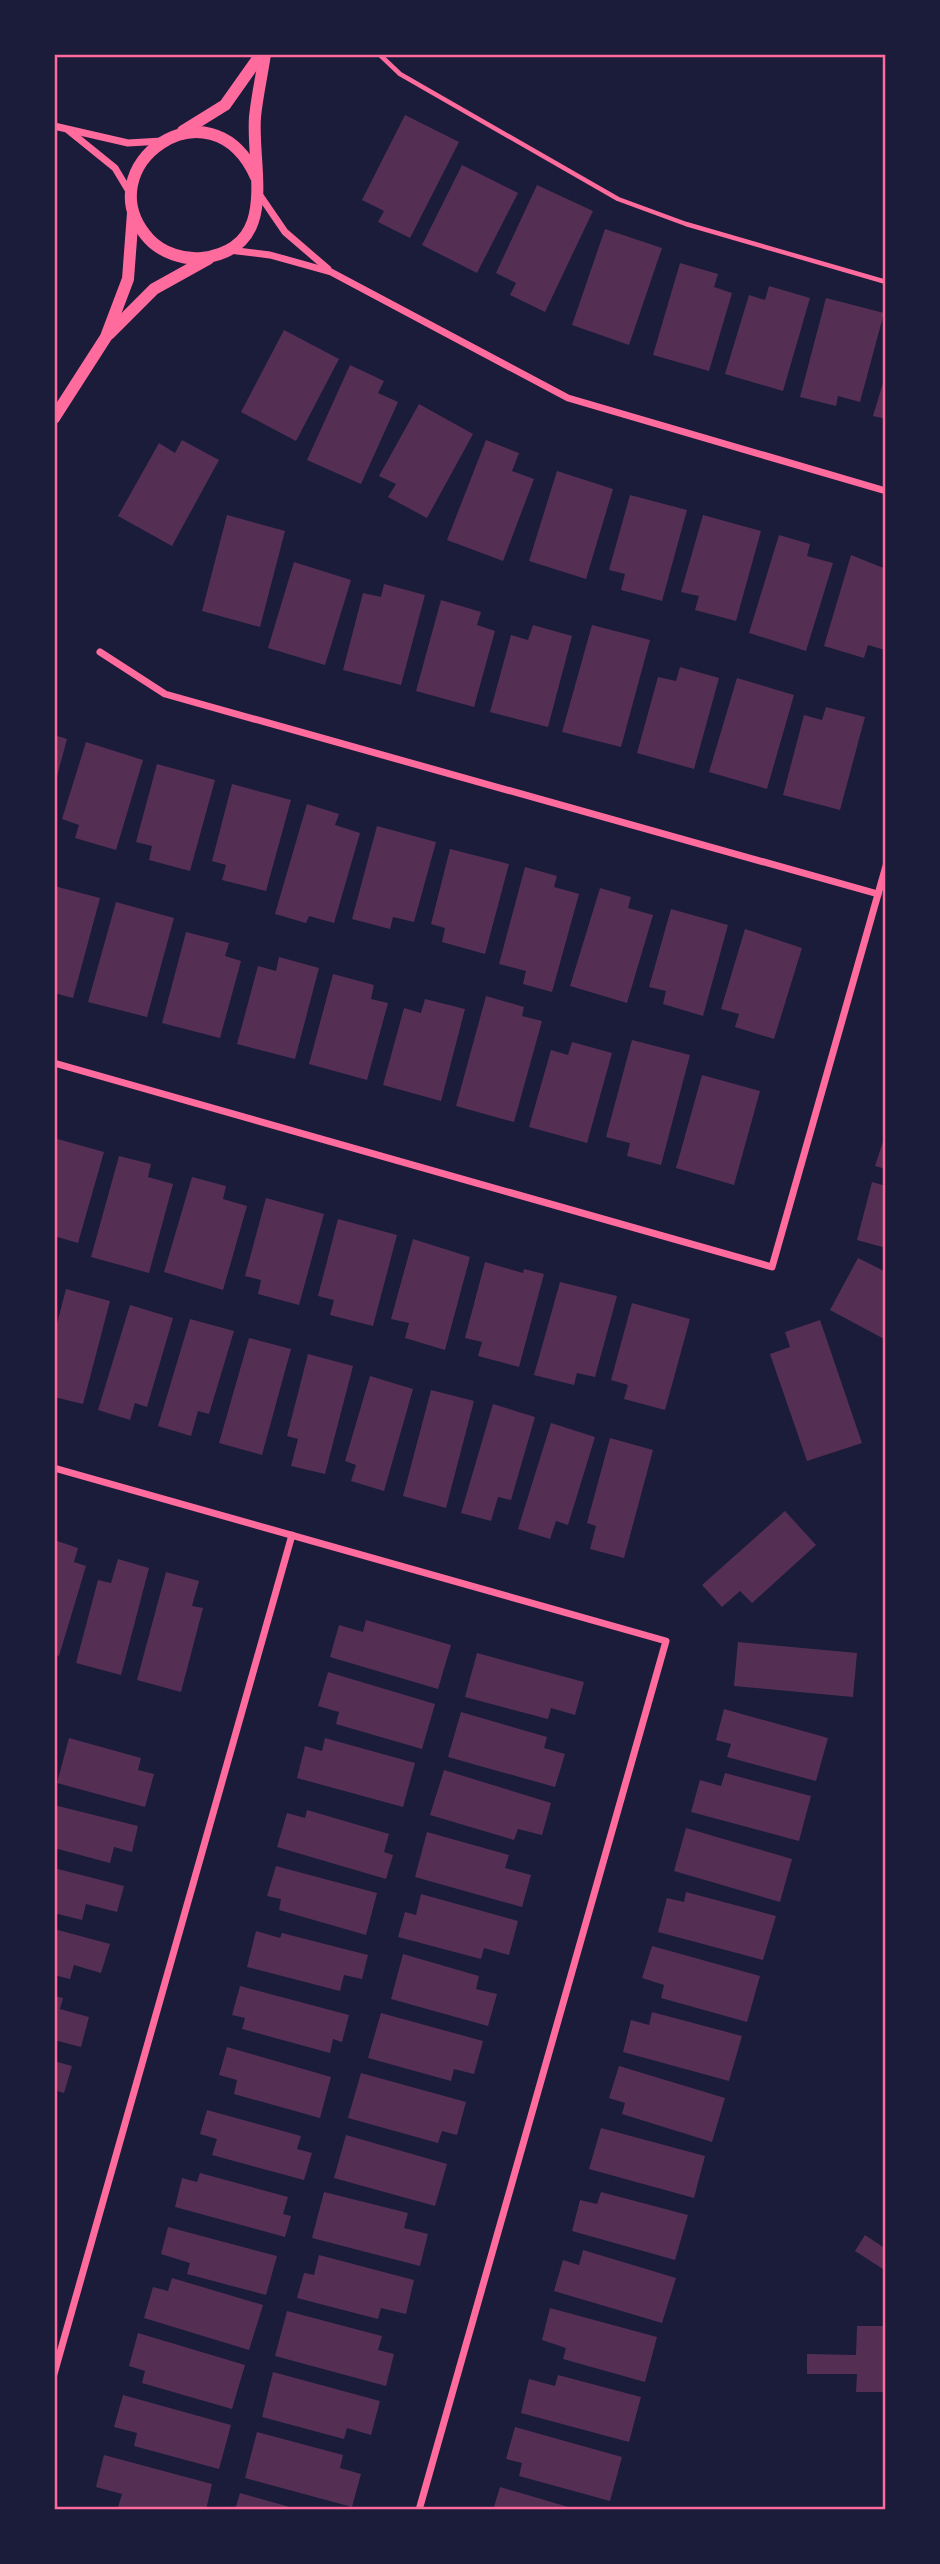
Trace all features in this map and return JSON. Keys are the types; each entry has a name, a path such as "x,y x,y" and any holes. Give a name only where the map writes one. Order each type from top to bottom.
{"street":[{"path":"54,418 106,337 128,279 134,211 132,195 140,164 149,151 162,141 225,105 263,54"},
{"path":"106,337 154,289 228,250 241,240 251,226 257,211 259,194 256,177 255,118 263,54"},
{"path":"54,126 128,143 162,141"},
{"path":"65,128 114,168 132,195"},
{"path":"177,134 194,132 226,140 239,149 250,162 256,177"},
{"path":"259,194 285,232 331,272"},
{"path":"134,211 140,227 150,240 163,250 179,257 212,257"},
{"path":"228,250 270,255 331,272 568,398 886,491"},
{"path":"100,652 165,694 878,894"},
{"path":"54,1063 772,1267 886,866"},
{"path":"54,1468 666,1641 419,2510"},
{"path":"54,2374 292,1535"}],"path":[{"path":"379,54 400,74 618,199 686,224 886,282"}],"building":[{"path":"405,115 459,142 410,238 378,222 384,211 362,200"},
{"path":"462,165 518,193 477,273 422,245"},
{"path":"537,185 593,211 545,312 510,295 516,283 496,273"},
{"path":"605,229 662,248 629,345 572,325"},
{"path":"680,263 718,274 714,287 732,293 709,371 653,355"},
{"path":"769,286 810,298 783,391 725,374 749,295 765,300"},
{"path":"826,298 884,313 860,402 838,396 836,406 800,397"},
{"path":"284,330 339,359 296,441 241,412"},
{"path":"350,365 384,381 378,393 398,402 361,484 307,460"},
{"path":"886,373 886,419 873,416"},
{"path":"419,404 473,434 427,518 388,497 396,484 379,476"},
{"path":"182,440 219,460 172,546 118,516 159,443 175,453"},
{"path":"486,440 519,453 512,471 534,479 503,561 447,540"},
{"path":"557,471 613,489 586,579 529,561"},
{"path":"630,495 687,510 662,601 621,590 625,574 609,570"},
{"path":"227,515 285,531 260,627 202,611"},
{"path":"703,515 761,531 736,621 695,610 699,596 681,592"},
{"path":"779,535 810,544 807,556 833,563 806,651 749,633"},
{"path":"851,555 886,569 886,646 885,650 868,645 864,658 824,646"},
{"path":"294,562 351,580 325,665 268,648"},
{"path":"384,584 425,595 401,685 343,670 363,593 381,597"},
{"path":"441,600 481,612 477,625 495,631 474,707 416,691"},
{"path":"533,625 572,636 548,727 490,712 511,635 528,640"},
{"path":"592,625 650,640 621,747 562,732"},
{"path":"680,667 719,678 694,769 637,753 658,677 676,681"},
{"path":"737,678 794,695 767,789 709,772"},
{"path":"826,707 865,717 840,810 783,795 804,715 822,720"},
{"path":"54,735 67,739 55,784 54,784"},
{"path":"86,742 143,760 116,850 75,838 79,825 62,819"},
{"path":"157,764 215,780 190,871 149,860 152,846 136,842"},
{"path":"232,784 291,800 266,891 222,880 226,865 212,861"},
{"path":"307,804 339,814 335,825 360,833 334,923 309,916 306,923 275,914"},
{"path":"377,826 436,842 414,922 393,917 390,929 352,919"},
{"path":"450,849 509,864 485,954 442,942 445,928 431,924"},
{"path":"525,867 557,876 554,887 579,894 552,992 523,984 526,971 499,964"},
{"path":"54,886 100,898 73,998 54,993"},
{"path":"600,888 631,897 628,908 653,915 627,1003 570,986"},
{"path":"116,902 174,918 147,1017 88,1002"},
{"path":"671,909 728,925 703,1016 663,1004 666,991 649,987"},
{"path":"745,929 802,948 774,1039 735,1027 739,1014 721,1009"},
{"path":"186,932 229,943 225,956 241,961 220,1038 162,1023"},
{"path":"279,957 319,968 295,1059 237,1044 258,966 276,971"},
{"path":"333,974 374,985 371,999 388,1003 367,1080 309,1064"},
{"path":"486,996 524,1007 522,1016 542,1021 514,1122 456,1106"},
{"path":"425,999 465,1009 441,1101 383,1085 404,1008 421,1013"},
{"path":"632,1040 690,1055 661,1165 627,1156 630,1143 606,1137"},
{"path":"572,1042 612,1053 587,1143 529,1127 551,1050 568,1055"},
{"path":"702,1075 760,1091 734,1185 676,1168"},
{"path":"886,1132 886,1169 875,1166"},
{"path":"54,1138 104,1152 78,1243 54,1236"},
{"path":"119,1156 151,1164 148,1177 173,1184 149,1273 91,1257"},
{"path":"192,1177 226,1186 223,1199 247,1206 223,1290 164,1272"},
{"path":"872,1182 886,1186 886,1248 857,1240"},
{"path":"266,1198 324,1214 299,1305 258,1294 261,1280 245,1276"},
{"path":"338,1219 397,1235 373,1326 330,1315 334,1300 318,1296"},
{"path":"413,1239 470,1257 445,1350 405,1338 409,1323 391,1319"},
{"path":"858,1258 886,1272 886,1340 830,1310"},
{"path":"485,1262 523,1273 524,1269 544,1274 519,1367 478,1356 482,1342 465,1338"},
{"path":"560,1282 617,1296 595,1377 577,1373 574,1385 534,1375"},
{"path":"66,1289 110,1301 83,1404 54,1397 54,1335"},
{"path":"632,1303 690,1319 665,1410 624,1399 628,1385 611,1380"},
{"path":"130,1305 173,1318 147,1407 135,1403 130,1420 98,1410"},
{"path":"190,1319 234,1331 209,1414 198,1411 191,1436 158,1426"},
{"path":"820,1320 862,1443 807,1461 770,1354 790,1347 785,1332"},
{"path":"249,1338 291,1349 262,1455 219,1443"},
{"path":"308,1354 353,1366 325,1474 291,1466 298,1439 287,1436"},
{"path":"370,1376 413,1389 384,1491 351,1481 356,1465 345,1461"},
{"path":"431,1390 474,1401 446,1508 403,1496"},
{"path":"493,1404 535,1417 511,1500 498,1497 491,1521 461,1513"},
{"path":"551,1423 595,1437 568,1525 556,1521 550,1539 518,1529"},
{"path":"610,1438 653,1450 624,1558 590,1549 596,1526 587,1523"},
{"path":"785,1511 816,1545 752,1603 740,1591 722,1607 702,1585"},
{"path":"54,1540 78,1548 74,1562 86,1566 59,1656 54,1654"},
{"path":"118,1559 149,1568 121,1675 76,1663 98,1580 111,1583"},
{"path":"166,1572 199,1581 192,1606 203,1608 181,1692 137,1680"},
{"path":"366,1620 451,1645 438,1689 330,1657 339,1625 363,1632"},
{"path":"738,1642 857,1653 853,1697 734,1686"},
{"path":"477,1653 584,1682 575,1715 551,1708 548,1719 465,1697"},
{"path":"328,1672 435,1704 422,1749 336,1724 339,1712 318,1706"},
{"path":"724,1709 828,1738 816,1781 727,1757 731,1744 716,1740"},
{"path":"461,1712 547,1737 544,1748 565,1754 555,1787 448,1757"},
{"path":"69,1738 141,1758 138,1770 154,1774 145,1807 57,1783"},
{"path":"325,1738 415,1763 403,1807 297,1778 305,1746 322,1751"},
{"path":"444,1770 551,1803 542,1835 518,1829 514,1840 430,1815"},
{"path":"725,1773 811,1796 799,1841 691,1812 700,1780 721,1786"},
{"path":"54,1805 138,1826 132,1852 114,1847 110,1863 54,1848"},
{"path":"307,1810 389,1834 384,1852 393,1855 386,1879 277,1847 287,1813 305,1818"},
{"path":"686,1828 792,1859 780,1902 674,1871"},
{"path":"427,1832 509,1855 505,1868 531,1875 522,1907 415,1877"},
{"path":"276,1866 377,1893 366,1935 279,1910 281,1899 267,1896"},
{"path":"54,1868 124,1886 117,1912 86,1904 82,1920 54,1913"},
{"path":"686,1892 776,1916 763,1960 658,1932 667,1898 684,1902"},
{"path":"421,1894 518,1921 509,1955 484,1948 481,1959 398,1937 405,1912 416,1915"},
{"path":"54,1929 110,1944 101,1973 74,1965 70,1979 54,1975"},
{"path":"256,1931 280,1938 282,1933 368,1955 362,1979 344,1975 340,1991 247,1967"},
{"path":"652,1946 760,1976 747,2022 661,1998 664,1985 642,1978"},
{"path":"403,1954 479,1976 476,1989 497,1994 488,2026 391,1999"},
{"path":"240,1986 349,2015 342,2042 333,2039 330,2053 242,2029 245,2018 232,2015"},
{"path":"54,1996 63,1998 60,2009 89,2017 81,2047 54,2040"},
{"path":"652,2012 742,2036 729,2081 623,2052 631,2020 649,2025"},
{"path":"381,2013 483,2041 474,2074 454,2069 451,2081 368,2058"},
{"path":"227,2047 331,2077 320,2118 234,2094 237,2080 219,2075"},
{"path":"54,2061 72,2066 64,2093 54,2090"},
{"path":"619,2066 725,2098 712,2142 622,2114 625,2103 609,2098"},
{"path":"361,2073 466,2102 457,2135 442,2131 438,2143 348,2118"},
{"path":"207,2110 301,2136 297,2149 312,2153 304,2180 212,2155 217,2139 200,2134"},
{"path":"601,2128 705,2156 694,2198 589,2169"},
{"path":"346,2135 447,2164 435,2206 334,2178"},
{"path":"200,2173 288,2197 283,2214 291,2216 285,2237 175,2207 182,2178 197,2182"},
{"path":"324,2192 408,2213 404,2228 428,2234 420,2266 312,2238"},
{"path":"601,2192 688,2215 675,2260 572,2231 580,2200 597,2204"},
{"path":"168,2227 277,2256 266,2295 187,2274 190,2263 161,2254"},
{"path":"865,2235 886,2249 886,2271 855,2251"},
{"path":"583,2250 676,2278 662,2323 554,2291 563,2260 579,2265"},
{"path":"319,2255 414,2280 406,2314 381,2308 378,2319 297,2298 304,2273 314,2275"},
{"path":"172,2278 263,2305 249,2350 144,2318 153,2287 168,2291"},
{"path":"550,2308 657,2337 645,2382 563,2359 566,2348 542,2340"},
{"path":"287,2311 382,2336 378,2350 394,2354 386,2386 275,2356"},
{"path":"857,2326 886,2326 886,2392 856,2392 857,2374 807,2374 807,2354 856,2355"},
{"path":"138,2333 245,2365 232,2409 142,2383 145,2371 129,2366"},
{"path":"273,2372 380,2401 371,2435 347,2428 344,2439 262,2417"},
{"path":"558,2375 641,2397 629,2442 521,2413 529,2379 555,2386"},
{"path":"123,2395 231,2425 219,2469 134,2446 137,2433 114,2427"},
{"path":"515,2427 622,2457 610,2501 519,2476 522,2463 506,2459"},
{"path":"257,2432 343,2455 340,2468 361,2474 352,2507 245,2478"},
{"path":"104,2455 212,2484 206,2510 130,2510 118,2507 122,2494 96,2487"},
{"path":"500,2487 575,2509 575,2510 493,2510"},
{"path":"240,2493 297,2509 297,2510 235,2510"}]}
